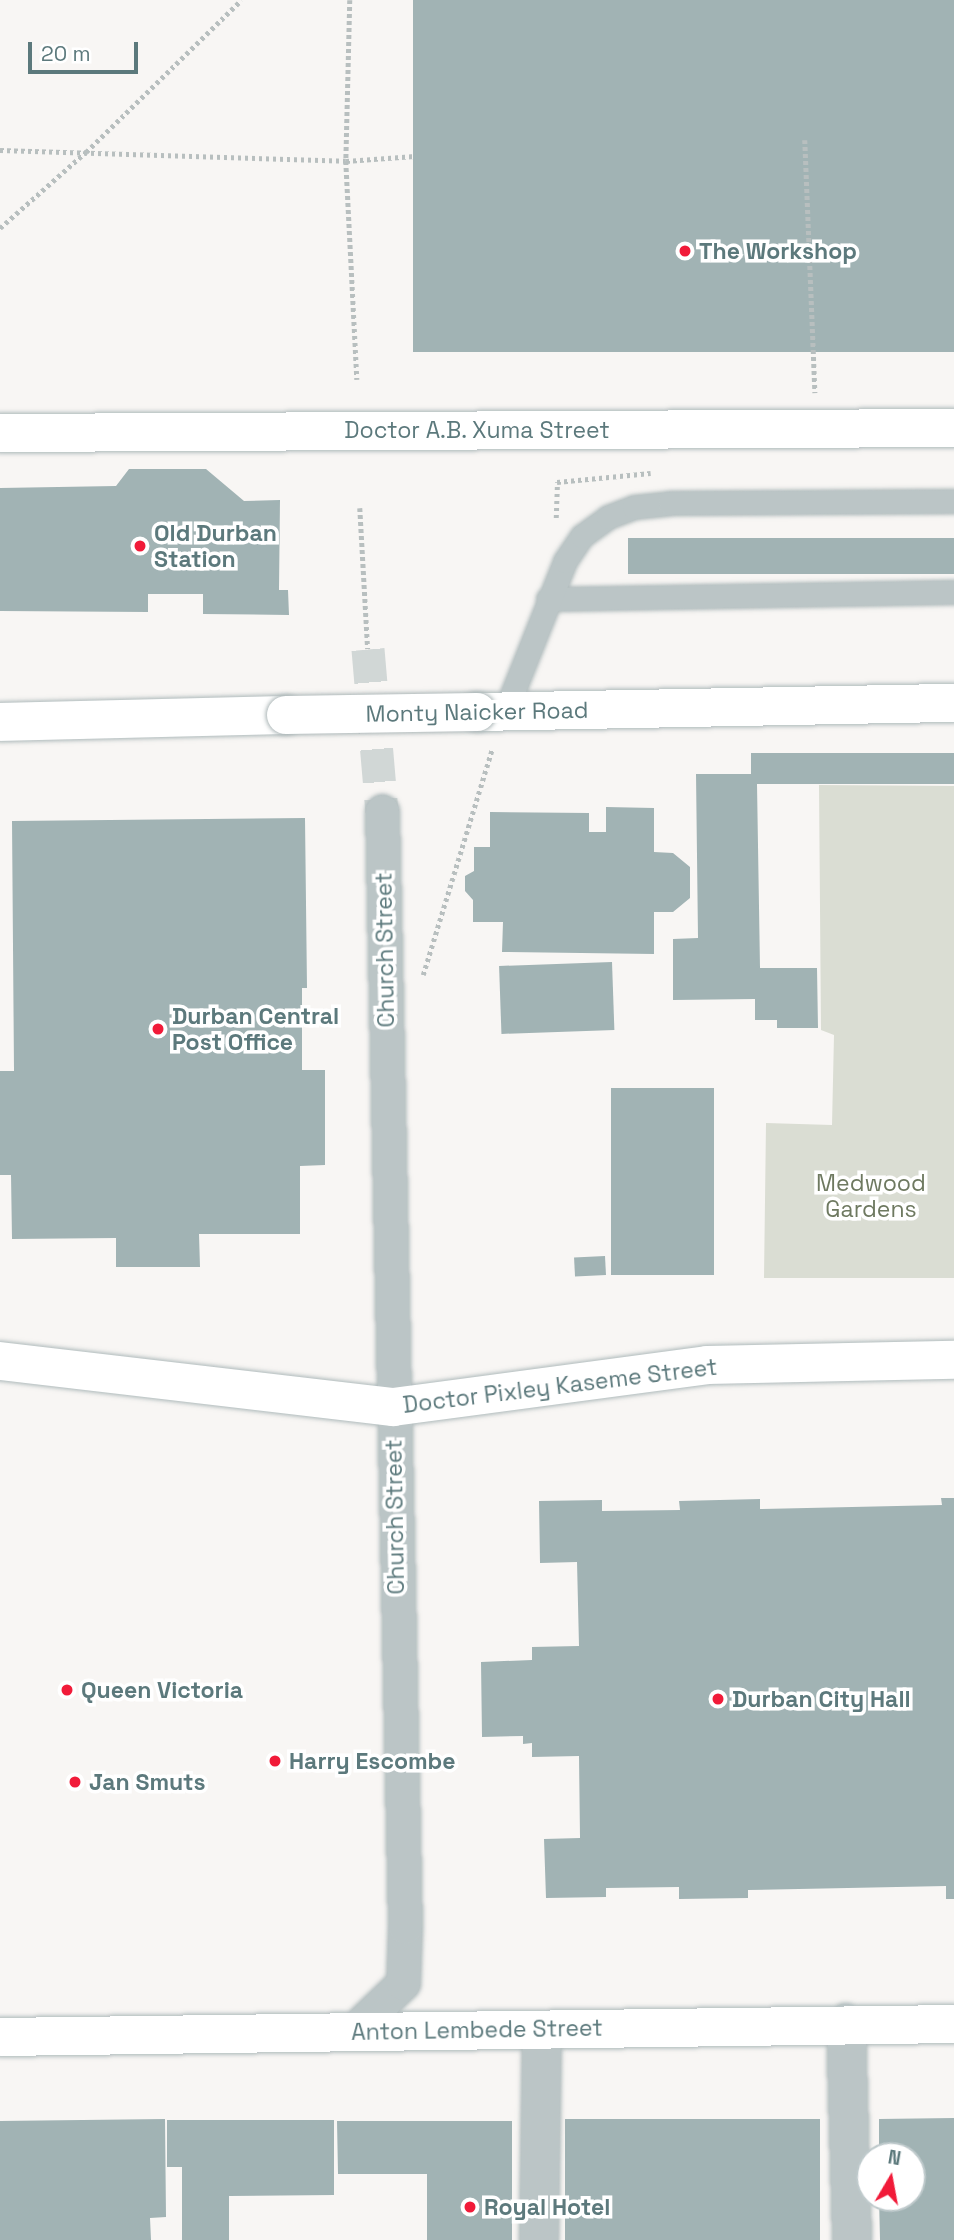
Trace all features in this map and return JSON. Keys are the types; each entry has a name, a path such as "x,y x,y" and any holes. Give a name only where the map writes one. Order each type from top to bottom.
{"main road":[{"name":"Doctor A.B. Xuma Street","path":"0,433 954,428"},
{"name":"Monty Naicker Road","path":"0,722 954,703"},
{"name":"Doctor Pixley Kaseme Street","path":"0,1361 393,1407 707,1365 954,1360"},
{"name":"Anton Lembede Street","path":"0,2037 846,2023 954,2024"}],"street":[{"name":"Church Street","path":"352,2032 403,1983 382,811"},
{"path":"846,2023 852,2240"},
{"path":"539,2240 542,2029"}],"lane":[{"path":"491,712 582,536 608,517 634,507 954,501"},
{"path":"548,599 954,592"}],"path":[{"path":"0,228 86,152 241,0"},
{"path":"350,0 346,161 357,380"},
{"path":"805,141 816,429"},
{"path":"0,150 346,161 415,156"},
{"path":"556,515 557,500"},
{"path":"360,508 368,649"},
{"path":"420,987 491,712"}],"green space":[{"name":"Medwood Gardens","path":"819,785 954,786 954,1278 764,1278 766,1123 832,1125 834,1035 821,1030"}],"building":[{"name":"The Workshop","path":"413,0 954,0 954,352 413,352"},
{"name":"Old Durban Station","path":"129,469 206,469 244,501 280,500 279,590 288,590 289,615 203,614 203,594 148,594 148,612 0,611 0,488 116,486"},
{"path":"628,538 954,538 954,574 628,574"},
{"path":"751,753 954,753 954,784 757,784 760,968 817,968 818,1028 777,1028 777,1020 755,1020 755,999 673,1000 673,939 698,938 696,774 751,774"},
{"path":"606,807 654,808 654,852 673,853 690,867 690,898 673,912 654,912 654,954 502,952 503,922 473,922 473,900 465,891 465,876 474,871 474,847 490,847 490,812 589,813 589,832 606,832"},
{"name":"Durban Central Post Office","path":"305,818 307,988 302,988 302,1070 325,1070 325,1165 300,1166 300,1234 199,1234 200,1267 116,1267 116,1238 12,1239 11,1175 0,1175 0,1071 14,1071 12,821"},
{"path":"612,962 614,1030 501,1034 499,966"},
{"path":"611,1088 714,1088 714,1275 611,1275"},
{"path":"605,1256 606,1275 575,1277 574,1258"},
{"name":"Durban City Hall","path":"941,1498 954,1498 954,1899 946,1899 946,1886 748,1890 748,1898 679,1899 679,1887 606,1888 606,1897 546,1898 544,1839 580,1838 579,1756 532,1757 532,1743 523,1744 523,1736 482,1737 481,1662 532,1660 532,1647 579,1646 577,1562 540,1563 539,1501 602,1500 602,1511 680,1510 679,1501 760,1499 760,1509 942,1505"},
{"path":"954,2118 954,2240 880,2240 879,2212 926,2212 926,2142 879,2142 879,2119"},
{"path":"165,2119 166,2217 150,2218 151,2240 0,2240 0,2121"},
{"path":"565,2119 820,2119 820,2240 565,2240"},
{"path":"167,2120 334,2120 334,2195 229,2196 229,2240 182,2240 182,2167 167,2167"},
{"name":"Royal Hotel","path":"337,2121 512,2121 512,2240 427,2240 427,2174 338,2174"}],"tunnel":[{"path":"368,649 382,811"}],"place":[{"name":"The Workshop","path":"685,251"},
{"name":"Old Durban Station","path":"140,546"},
{"name":"Durban Central Post Office","path":"158,1029"},
{"name":"Queen Victoria","path":"67,1690"},
{"name":"Durban City Hall","path":"718,1699"},
{"name":"Harry Escombe","path":"275,1761"},
{"name":"Jan Smuts","path":"75,1782"},
{"name":"Royal Hotel","path":"470,2207"}]}
